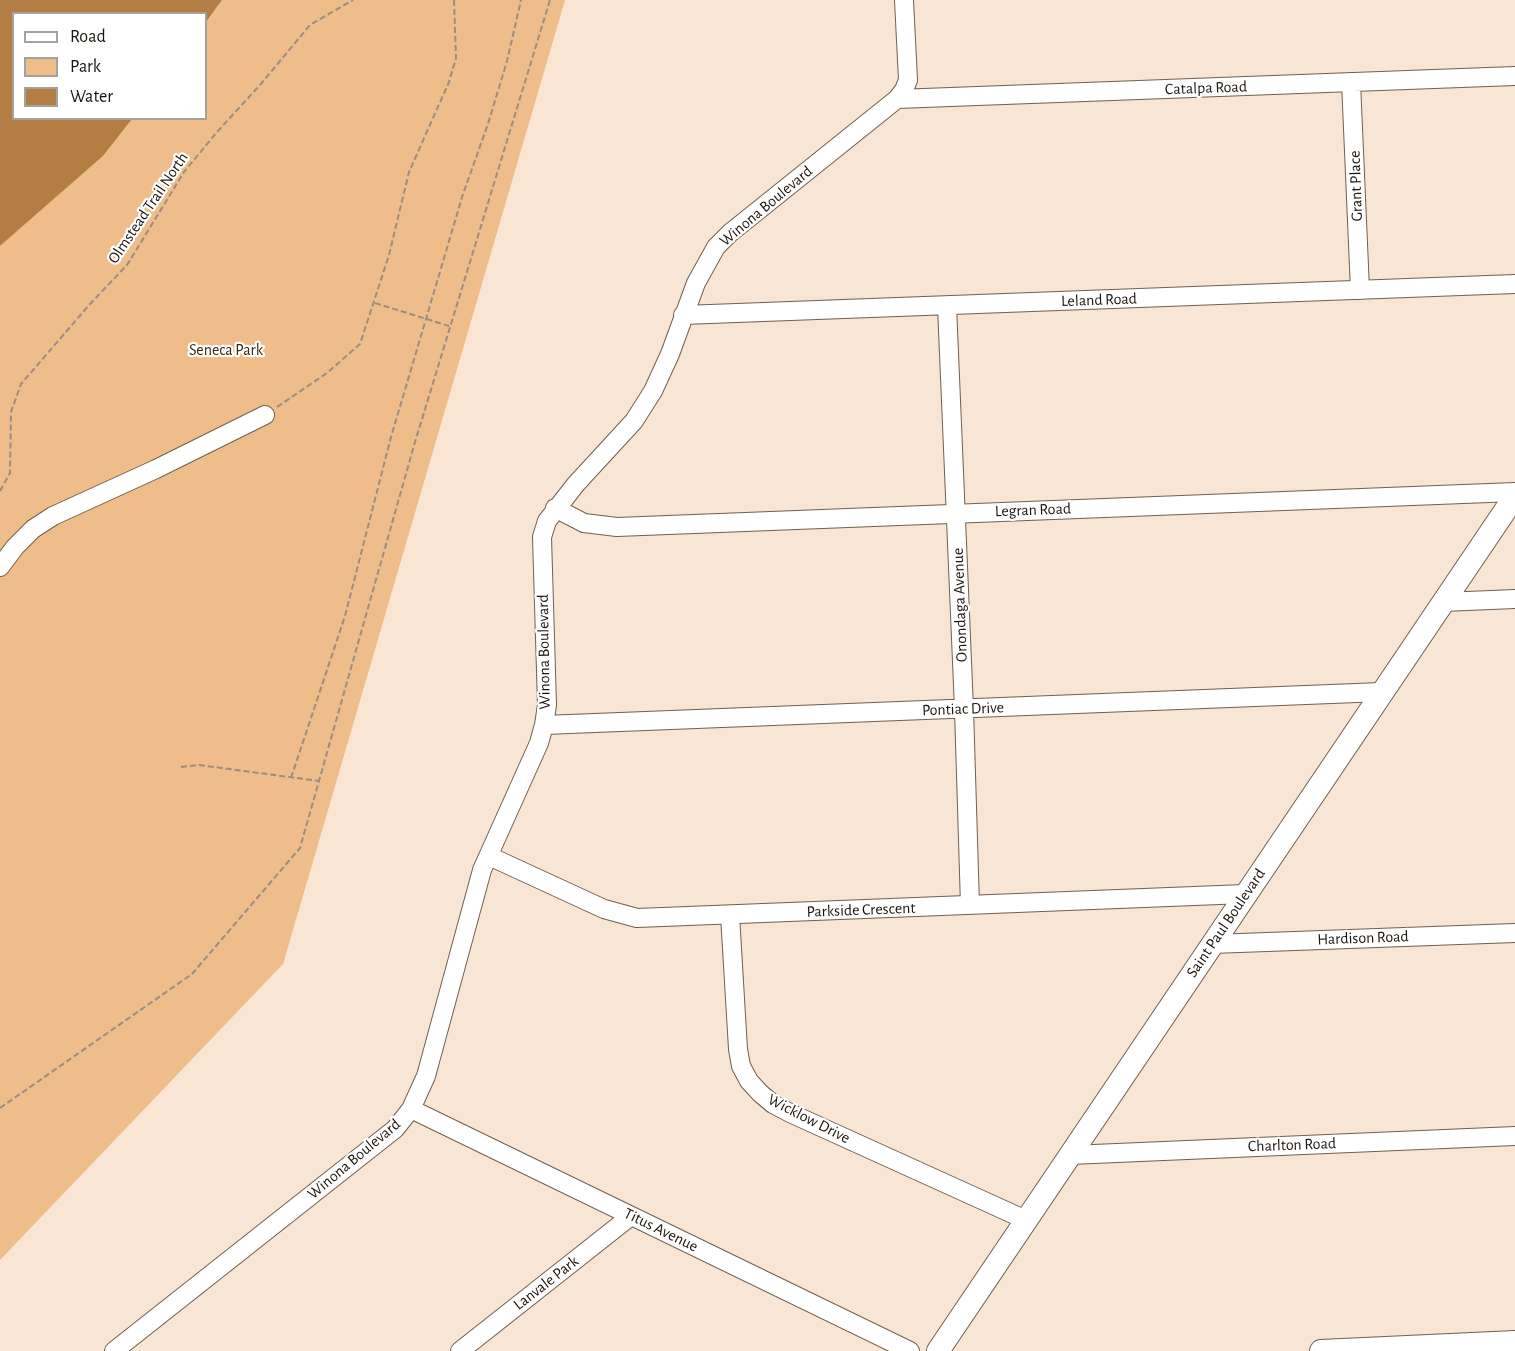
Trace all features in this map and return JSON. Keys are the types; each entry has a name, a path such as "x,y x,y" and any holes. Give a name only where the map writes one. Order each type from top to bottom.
{"main road":[{"name":"Saint Paul Boulevard","path":"938,1351 1515,494"},
{"path":"1321,1351 1515,1342"}],"street":[{"name":"Winona Boulevard","path":"114,1351 395,1129 411,1109 426,1076 482,870 539,743 544,725 547,705 542,537 547,521 555,508 634,421 657,382 705,264 716,247 730,233 897,99 908,80 904,0"},
{"name":"Catalpa Road","path":"897,99 1515,76"},
{"name":"Grant Place","path":"1352,82 1360,290"},
{"name":"Leland Road","path":"683,315 1515,284"},
{"name":"Onondaga Avenue","path":"947,306 970,905"},
{"path":"0,567 33,529 53,516 156,469 265,415"},
{"name":"Legran Road","path":"555,508 584,523 617,527 1515,494"},
{"path":"1443,602 1515,599"},
{"name":"Pontiac Drive","path":"544,725 1382,692"},
{"name":"Parkside Crescent","path":"489,856 620,915 654,918 1245,894"},
{"name":"Wicklow Drive","path":"730,915 741,1066 749,1081 760,1093 773,1104 790,1113 1026,1220"},
{"name":"Hardison Road","path":"1212,944 1515,933"},
{"name":"Titus Avenue","path":"411,1109 910,1351"},
{"name":"Charlton Road","path":"1070,1155 1515,1136"},
{"name":"Lanvale Park","path":"460,1351 631,1216"}],"path":[{"name":"Olmstead Trail North","path":"0,491 9,473 11,412 21,384 127,265 184,172 310,24 353,0"},
{"path":"265,415 327,373 360,344 389,255 409,172 449,82 456,58 454,0"},
{"path":"291,778 345,616 391,437 463,194 507,61 521,0"},
{"path":"0,1108 192,974 300,848 415,442 550,0"},
{"path":"375,303 450,326"},
{"path":"181,767 199,765 319,781"}],"green space":[{"name":"Seneca Park","path":"222,0 565,0 283,964 0,1260 0,246 103,156 131,120 207,120 207,21"}],"water":[{"path":"0,0 222,0 207,21 207,12 12,12 12,120 131,120 103,156 0,246"}]}
